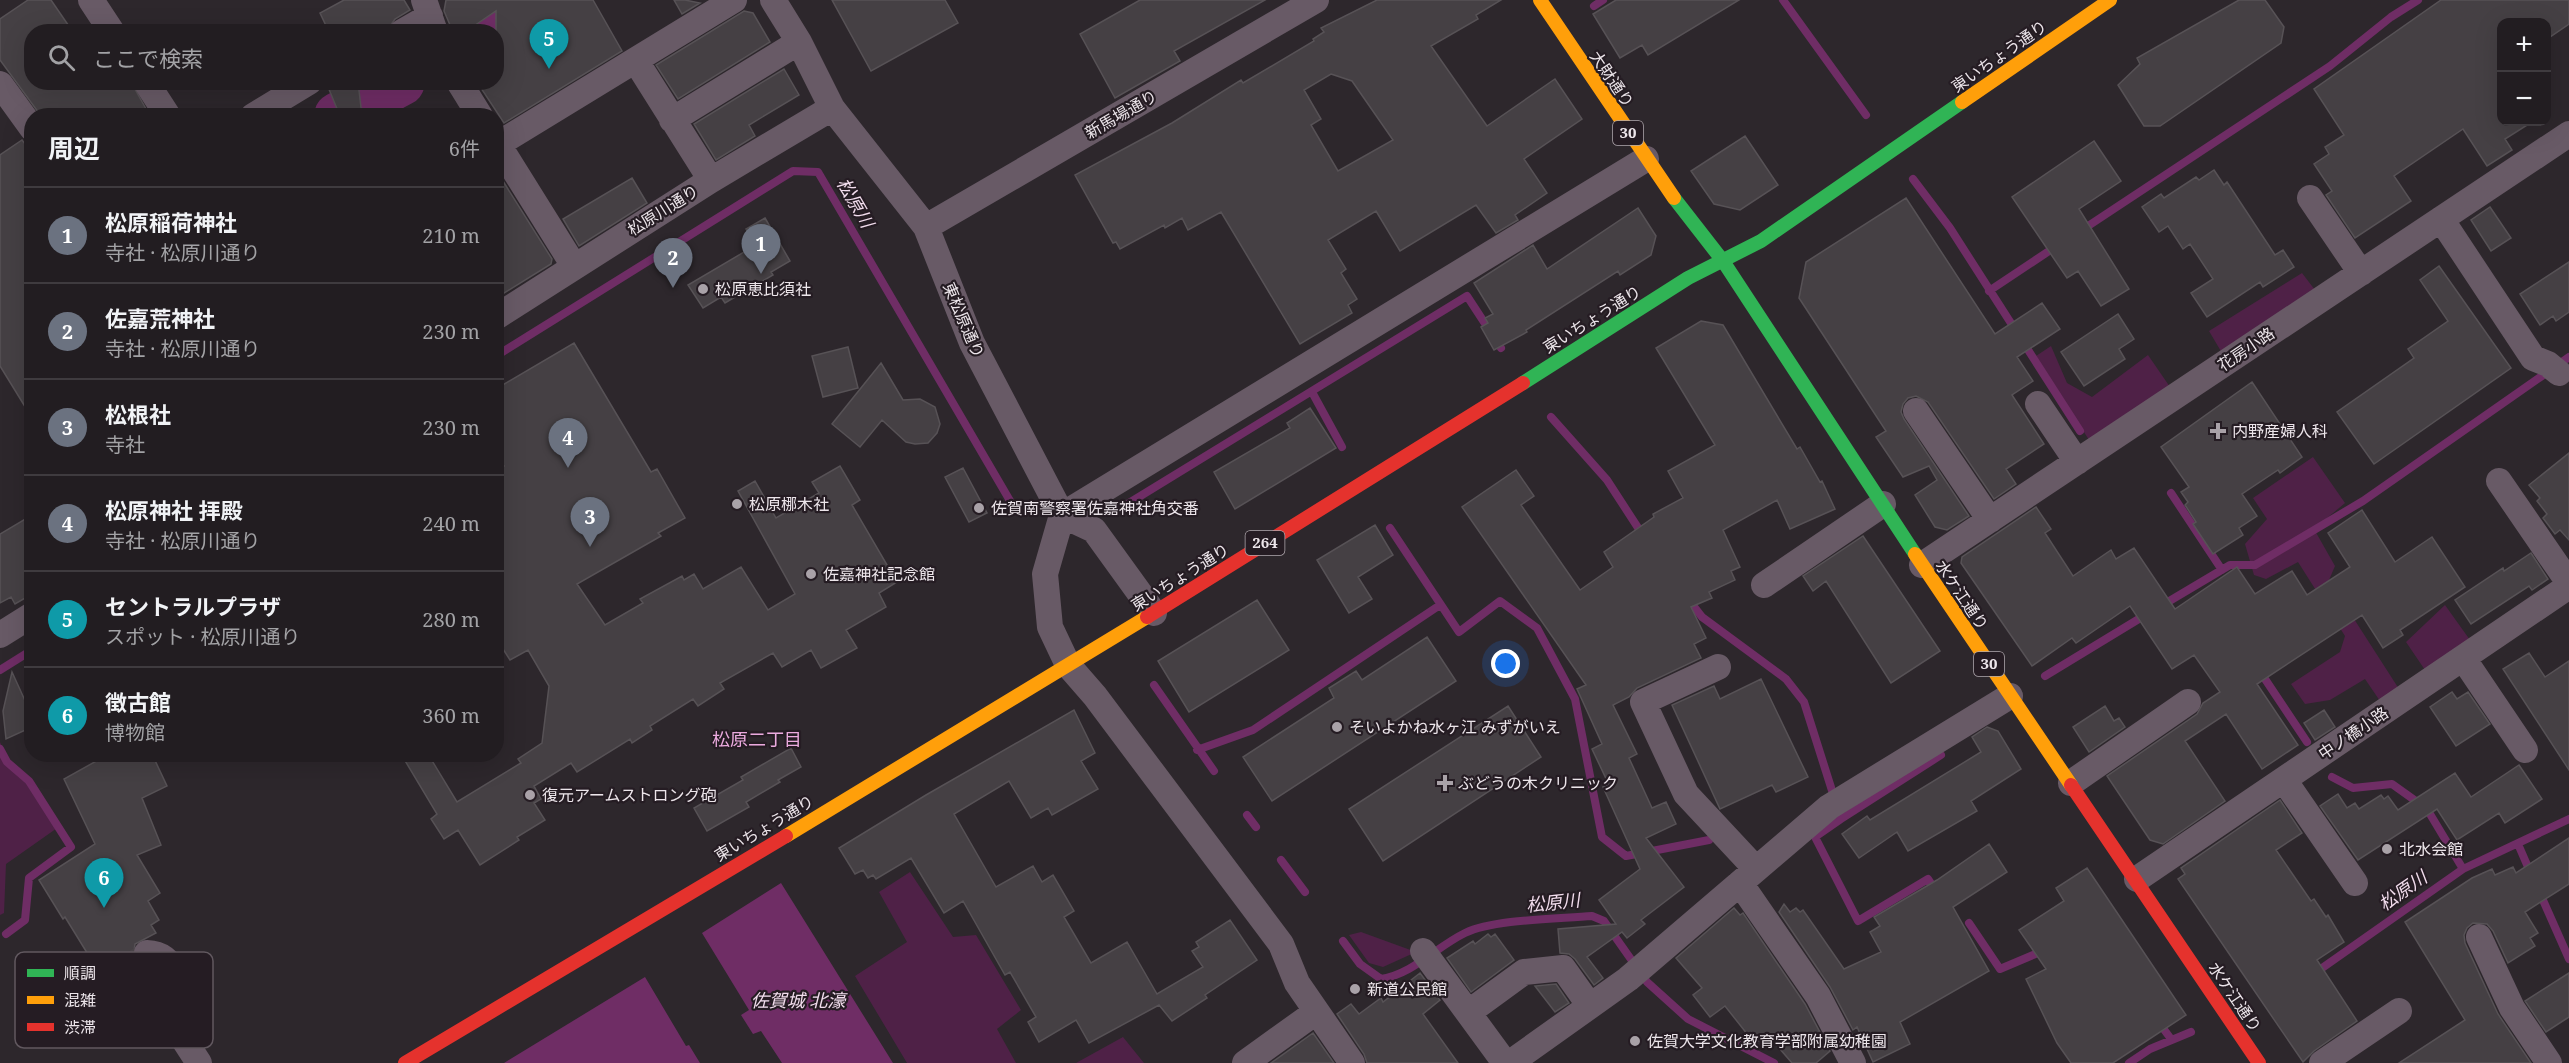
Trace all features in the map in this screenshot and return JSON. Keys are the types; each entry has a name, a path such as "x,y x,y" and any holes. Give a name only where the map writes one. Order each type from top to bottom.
{"main road":[{"name":"大財通り","path":"1540,0 1687,218 1723,261"},
{"name":"東いちょう通り","path":"405,1063 1154,613 1688,278 1767,237 2110,0"},
{"name":"水ケ江通り","path":"1723,261 1922,565 2137,879 2259,1063"}],"street":[{"path":"91,0 107,24"},
{"path":"504,139 734,0"},
{"name":"東松原通り","path":"773,0 799,42 832,108 926,227 972,343 1062,515"},
{"name":"新馬場通り","path":"926,227 1316,0"},
{"path":"416,24 430,16"},
{"path":"672,120 799,42"},
{"path":"636,61 711,180"},
{"path":"0,84 24,117"},
{"path":"151,90 163,108"},
{"path":"266,108 296,90"},
{"path":"464,90 475,108"},
{"name":"松原川通り","path":"504,312 711,180 832,108"},
{"name":"花房小路","path":"1922,565 2568,136"},
{"path":"504,154 574,266"},
{"path":"1352,1063 1297,983 1281,944 1102,705 1068,664 1050,627 1045,574 1062,515 1646,159"},
{"path":"2310,198 2361,273"},
{"path":"2441,219 2533,358 2554,369"},
{"path":"2037,404 2078,462"},
{"path":"1916,411 1990,520"},
{"path":"2499,481 2569,584"},
{"path":"1764,585 1883,504"},
{"path":"1062,515 1094,530 1154,613"},
{"name":"中ノ橋小路","path":"2137,879 2569,584"},
{"path":"0,635 24,620"},
{"path":"2463,658 2525,750"},
{"path":"1718,668 1643,702 1686,794 1748,876 1818,996 1853,1063"},
{"path":"1428,957 1507,1063 1628,979 1837,802 2010,696"},
{"path":"2071,783 2188,702"},
{"path":"2284,780 2355,883"},
{"path":"2479,937 2512,1008 2548,1063"},
{"path":"1469,1012 1524,972 1563,968 1590,1006"},
{"path":"2322,1063 2399,1011"},
{"path":"1245,1063 1316,1012"},
{"path":"189,1048 199,1063"}],"shaded area":[{"path":"2302,273 2315,290 2222,353 2209,331"},
{"path":"2051,346 2067,383 2092,397 2148,355 2170,387 2089,440 2036,356"},
{"path":"2313,457 2345,503 2314,529 2335,566 2329,580 2399,689 2380,701 2365,679 2330,700 2305,704 2291,684 2340,652 2345,636 2298,562 2266,579 2254,575 2245,544 2267,519 2253,498"},
{"path":"2445,605 2470,640 2425,670 2406,642"},
{"path":"0,742 8,761 29,777 60,826 6,864 4,913 0,915"},
{"path":"910,872 953,937 976,935 1021,1010 997,1029 1016,1063 907,1063 855,976 907,942 879,892"},
{"path":"1361,932 1416,952 1383,967 1369,963 1349,935"},
{"path":"1123,1037 1144,1063 1076,1063"}],"water":[{"name":"佐賀城 北濠","path":"781,883 893,1063 782,1063 761,1031 753,1034 741,1015 749,1010 702,933"},
{"path":"645,977 686,1046 689,1045 700,1063 504,1063"}],"building":[{"path":"28,0 51,0 68,24 24,24 24,90 135,90 146,108 35,108 0,60 0,19"},
{"path":"344,0 404,0 410,10 395,19 392,24 325,24 320,13"},
{"path":"446,0 593,0 622,51 504,123 504,108 494,108 482,90 504,90 504,24 496,24 496,11 477,24 450,24 444,11"},
{"path":"674,0 685,0 700,3 682,14"},
{"path":"832,0 945,0 958,23 871,71"},
{"path":"1140,0 1265,0 1174,51 1180,61 1115,98 1080,34"},
{"path":"1377,0 1501,0 1476,15 1478,19 1431,46 1487,126 1555,79 1582,119 1524,159 1547,193 1515,215 1518,220 1496,233 1476,205 1400,251 1376,211 1328,240 1346,269 1341,273 1357,299 1348,305 1352,313 1300,344 1221,212 1188,230 1182,218 1120,249 1116,242 1113,243 1075,175 1172,123 1241,80 1243,83 1314,41 1313,39 1324,32 1321,28","holes":["1331,74 1352,81 1393,140 1338,171 1311,125 1321,119 1304,90"]},
{"path":"1616,0 1739,0 1648,55 1642,45 1620,58 1593,14"},
{"path":"2239,0 2265,0 2284,27 2281,43 2160,126 2144,126 2118,85 2140,64 2137,58"},
{"path":"2441,0 2569,0 2569,24 2551,36 2551,18 2497,18 2497,126 2526,126 2505,139 2512,150 2487,166 2463,129 2394,176 2411,201 2355,238 2326,195 2332,191 2314,164 2329,154 2325,147 2344,135 2314,89"},
{"path":"744,11 753,13 770,42 678,99 656,65"},
{"path":"784,69 799,95 749,125 755,136 716,160 694,124"},
{"path":"329,90 359,90 361,108 337,108"},
{"path":"1745,136 1778,185 1740,210 1714,204 1691,171"},
{"path":"22,140 24,143 24,405 0,366 0,155"},
{"path":"2094,141 2121,181 2079,209 2129,289 2101,306 2078,271 2067,278 2012,197"},
{"path":"2214,170 2224,185 2227,182 2275,255 2283,250 2294,267 2263,287 2260,282 2207,317 2191,293 2213,279 2190,244 2183,249 2168,226 2159,232 2142,207 2161,194 2164,198 2196,177 2199,180"},
{"path":"632,178 647,203 579,246 563,219"},
{"path":"504,183 552,259 551,264 504,293"},
{"path":"1906,198 1995,334 2042,303 2060,329 2017,357 2033,381 2012,395 2044,444 2006,469 2016,484 1994,499 1928,402 1916,396 1908,398 1903,404 1901,412 1904,419 1969,516 1947,530 1935,527 1915,495 1937,480 1929,466 1903,477 1876,437 1886,431 1799,298 1806,262"},
{"path":"2490,207 2511,238 2491,251 2471,220"},
{"path":"1638,208 1656,236 1651,255 1620,275 1618,271 1526,330 1527,332 1494,350 1481,327 1488,323 1485,318 1493,314 1474,283 1533,245 1547,269"},
{"path":"765,218 790,261 771,272 773,275 725,303 721,297 703,308 688,285 756,245 746,229"},
{"path":"2569,262 2569,312 2556,321 2553,316 2540,325 2520,294"},
{"path":"2439,266 2511,368 2374,464 2337,412 2414,358 2408,349 2448,321 2420,280"},
{"path":"2118,314 2134,339 2119,349 2125,359 2084,386 2061,352"},
{"path":"1701,321 1723,325 1797,449 1800,447 1820,482 1822,481 1835,509 1790,529 1777,500 1723,530 1740,567 1731,571 1735,580 1709,592 1712,598 1691,607 1706,638 1694,644 1701,658 1637,688 1629,697 1613,705 1637,754 1629,758 1652,808 1666,802 1676,824 1646,838 1684,887 1641,920 1645,924 1627,938 1622,932 1587,957 1603,978 1594,985 1575,959 1569,954 1560,953 1558,929 1616,924 1599,900 1640,869 1603,787 1609,785 1592,749 1602,744 1577,689 1586,685 1462,507 1516,470 1534,496 1521,505 1580,590 1613,567 1604,552 1654,517 1653,514 1683,498 1668,471 1715,445 1656,348"},
{"path":"574,343 651,472 657,469 685,518 658,533 661,536 577,584 605,625 643,603 640,599 682,576 684,580 694,574 703,589 741,567 768,610 795,594 738,491 755,481 776,518 819,493 812,482 840,466 860,500 852,505 897,582 879,593 886,607 846,630 857,648 821,668 811,650 782,667 773,653 720,683 724,689 698,706 693,699 650,726 652,730 632,743 630,739 577,772 571,763 534,786 541,799 534,803 545,820 517,837 519,840 480,865 458,830 444,839 431,819 437,814 406,762 433,762 457,802 521,763 518,759 542,743 549,686 528,650 510,660 504,651 504,384"},
{"path":"848,347 858,388 823,397 812,356"},
{"path":"881,363 903,400 920,399 935,407 940,424 937,433 928,443 906,442 882,420 860,447 832,424"},
{"path":"2252,382 2302,457 2280,473 2278,470 2242,494 2257,516 2239,528 2243,535 2213,554 2193,524 2196,522 2185,505 2188,502 2181,492 2189,487 2161,447"},
{"path":"1310,408 1336,448 1235,509 1214,472 1290,428 1287,423"},
{"path":"2569,453 2569,540 2560,530 2555,534 2543,518 2547,514 2537,501 2540,498 2529,485"},
{"path":"963,468 987,513 969,522 945,477"},
{"path":"2036,507 2051,529 2045,533 2073,576 2111,550 2116,559 2134,548 2175,609 2237,567 2255,594 2292,571 2307,595 2350,567 2328,533 2362,510 2395,562 2432,537 2465,587 2400,630 2403,635 2383,648 2362,615 2257,684 2298,745 2262,769 2226,714 2185,741 2225,801 2163,844 2150,840 2107,776 2197,714 2203,703 2220,692 2194,655 2172,669 2130,606 2076,643 2072,638 2032,666 1961,563 1962,557"},
{"path":"24,520 24,599 15,604 11,597 0,603 0,534"},
{"path":"1375,525 1393,555 1358,577 1372,599 1349,613 1317,560"},
{"path":"1863,536 1940,651 1891,683 1826,581 1813,591 1803,576"},
{"path":"2531,553 2548,579 2532,590 2529,586 2471,624 2455,600 2503,568 2504,571"},
{"path":"1257,600 1289,650 1189,712 1158,661"},
{"name":"そいよかね水ヶ江 みずがいえ","path":"1427,637 1456,681 1272,801 1243,757 1334,698 1329,688 1356,671 1362,680"},
{"path":"2529,653 2545,677 2569,661 2569,770 2503,669"},
{"path":"12,672 24,698 24,731 6,739 3,711"},
{"path":"1761,679 1808,777 1776,792 1772,785 1720,809 1672,705 1714,686 1720,699"},
{"path":"2452,692 2457,699 2468,692 2490,724 2456,746 2430,707"},
{"name":"ぶどうの木クリニック","path":"1508,706 1541,757 1383,861 1349,809"},
{"path":"2105,706 2114,721 2119,718 2125,727 2089,752 2073,727"},
{"path":"1074,710 1095,753 1081,761 1098,789 1052,815 1048,808 1031,818 1009,781 954,814 996,887 1033,866 1042,882 1053,875 1074,911 1064,917 1091,963 1127,942 1157,994 1203,967 1192,951 1199,947 1196,942 1230,920 1257,960 1205,995 1207,998 1172,1021 1159,1005 1089,1043 1076,1020 1039,1042 1028,1022 1036,1017 1010,972 1005,975 963,901 944,913 911,858 876,879 873,875 868,878 863,870 855,874 839,848"},
{"path":"2324,710 2335,727 2315,740 2304,723"},
{"path":"1987,727 1998,731 2021,769 1971,801 1977,811 1908,851 1897,832 1859,858 1842,834 1867,816 1870,820 1981,752 1972,737"},
{"path":"791,748 801,767 746,802 749,807 707,831 694,808 743,780 741,777"},
{"path":"95,762 156,762 167,786 142,798 161,845 137,855 160,893 148,901 159,920 151,925 156,933 135,944 134,952 87,952 39,880 95,844 64,779"},
{"path":"2519,765 2542,799 2505,823 2499,813 2457,840 2437,809 2358,860 2320,806 2338,794 2347,808 2355,803 2359,809 2381,795 2384,799 2388,796 2398,810 2455,773 2471,797"},
{"path":"2280,800 2302,833 2276,850 2311,901 2314,899 2326,917 2328,915 2344,942 2317,960 2357,1021 2314,1051 2303,1062 2178,879 2185,874 2181,868"},
{"path":"2569,838 2569,884 2525,912 2538,933 2530,938 2535,946 2508,963 2493,931 2487,924 2473,923 2464,935 2465,943 2498,1014 2531,1063 2399,1063 2465,1020 2405,922 2472,878 2492,869 2495,875 2513,867 2516,873"},
{"path":"1989,844 2007,872 1953,907 1989,971 1900,1022 1910,1044 1873,1062 1857,1027 1853,1030 1830,987 1779,912 1784,904 1790,912 1796,908 1800,912 1803,910 1844,969 1881,952 1870,932 1880,926 1874,917 1937,880"},
{"path":"2087,868 2186,1015 2113,1063 2071,1063 2057,1043 2026,979 2046,969 2019,930 2064,901 2056,888"},
{"path":"1734,908 1740,915 1743,913 1805,1004 1830,1051 1816,1063 1792,1063 1767,1034 1755,1044 1725,1006 1710,1017 1693,995 1702,988 1676,958"},
{"path":"1488,934 1491,937 1495,934 1514,960 1471,992 1447,958 1473,941 1475,944"},
{"path":"1420,973 1440,1000 1423,1014 1458,1063 1367,1063 1364,1054 1337,1014 1351,1004 1359,1014 1381,998 1383,1002"},
{"path":"2569,973 2569,1017 2546,1032 2525,1001"},
{"path":"1556,984 1569,1003 1555,1012 1535,986"},
{"path":"1313,1033 1334,1063 1271,1063"}],"waterway":[{"path":"501,24 537,0"},
{"path":"1594,6 1603,0"},
{"path":"1783,0 1866,115"},
{"path":"2082,230 2330,66 2391,17 2418,0"},
{"path":"353,108 386,90"},
{"name":"松原川","path":"504,351 793,171 818,172 1016,511"},
{"path":"1913,179 1950,228 2080,431"},
{"path":"1989,291 2058,245"},
{"path":"1129,503 1467,296 1501,348"},
{"path":"2161,606 2230,565 2255,565 2363,501 2569,357"},
{"path":"1312,392 1342,447"},
{"path":"1551,417 1607,480 1644,537"},
{"path":"2171,493 2222,570"},
{"path":"1390,528 1459,632 1500,601 1537,628 1575,699 1602,837 1626,856 1709,840"},
{"path":"1688,599 1702,617 1786,679 1804,702 1841,819 1941,755"},
{"path":"1197,750 1253,730 1440,605"},
{"path":"2045,676 2147,614"},
{"name":"松原川","path":"0,670 24,655"},
{"path":"2259,670 2307,742"},
{"name":"松原川","path":"1154,685 1214,771"},
{"path":"0,749 7,762 29,781 71,847 29,878 25,920 6,934"},
{"path":"2332,777 2353,788 2392,784 2427,809 2463,869"},
{"path":"1247,815 1256,827"},
{"path":"1841,819 1815,837 1858,921 1928,879 1936,891"},
{"name":"松原川","path":"2315,973 2463,869 2569,819"},
{"path":"2518,844 2531,874"},
{"path":"1281,860 1305,892"},
{"path":"2539,891 2569,959"},
{"name":"松原川","path":"1343,941 1360,964 1381,979 1404,972 1454,939 1477,928 1509,922 1592,916 1604,921 1647,982 1688,1019 1774,1063"},
{"path":"1969,923 2000,969 2045,950"},
{"path":"2157,1020 2171,1039"},
{"name":"松原川","path":"2129,1063 2150,1049 2191,1032"}],"traffic: fast":[{"path":"1523,383 1688,278 1761,241 1962,102"},
{"path":"1674,198 1723,261 1915,554"}],"traffic: slow":[{"path":"1540,0 1674,198"},
{"path":"1962,102 2110,0"},
{"path":"1915,554 2071,785"},
{"path":"786,836 1147,617"}],"traffic: jam":[{"path":"1147,617 1523,383"},
{"path":"2071,785 2259,1063"},
{"path":"405,1063 786,836"}],"place":[{"name":"セントラルプラザ","path":"549,69"},
{"name":"松原稲荷神社","path":"761,274"},
{"name":"佐嘉荒神社","path":"673,288"},
{"name":"松原恵比須社","path":"703,289"},
{"name":"内野産婦人科","path":"2218,431"},
{"name":"松原神社 拝殿","path":"568,468"},
{"name":"松原梛木社","path":"737,504"},
{"name":"佐賀南警察署佐嘉神社角交番","path":"979,508"},
{"name":"松根社","path":"590,547"},
{"name":"佐嘉神社記念館","path":"811,574"},
{"name":"そいよかね水ヶ江 みずがいえ","path":"1337,727"},
{"name":"ぶどうの木クリニック","path":"1445,783"},
{"name":"復元アームストロング砲","path":"530,795"},
{"name":"北水会館","path":"2387,849"},
{"name":"徴古館","path":"104,908"},
{"name":"新道公民館","path":"1355,989"},
{"name":"佐賀大学文化教育学部附属幼稚園","path":"1635,1041"}],"district":[{"name":"松原二丁目","path":"757,740"}]}
